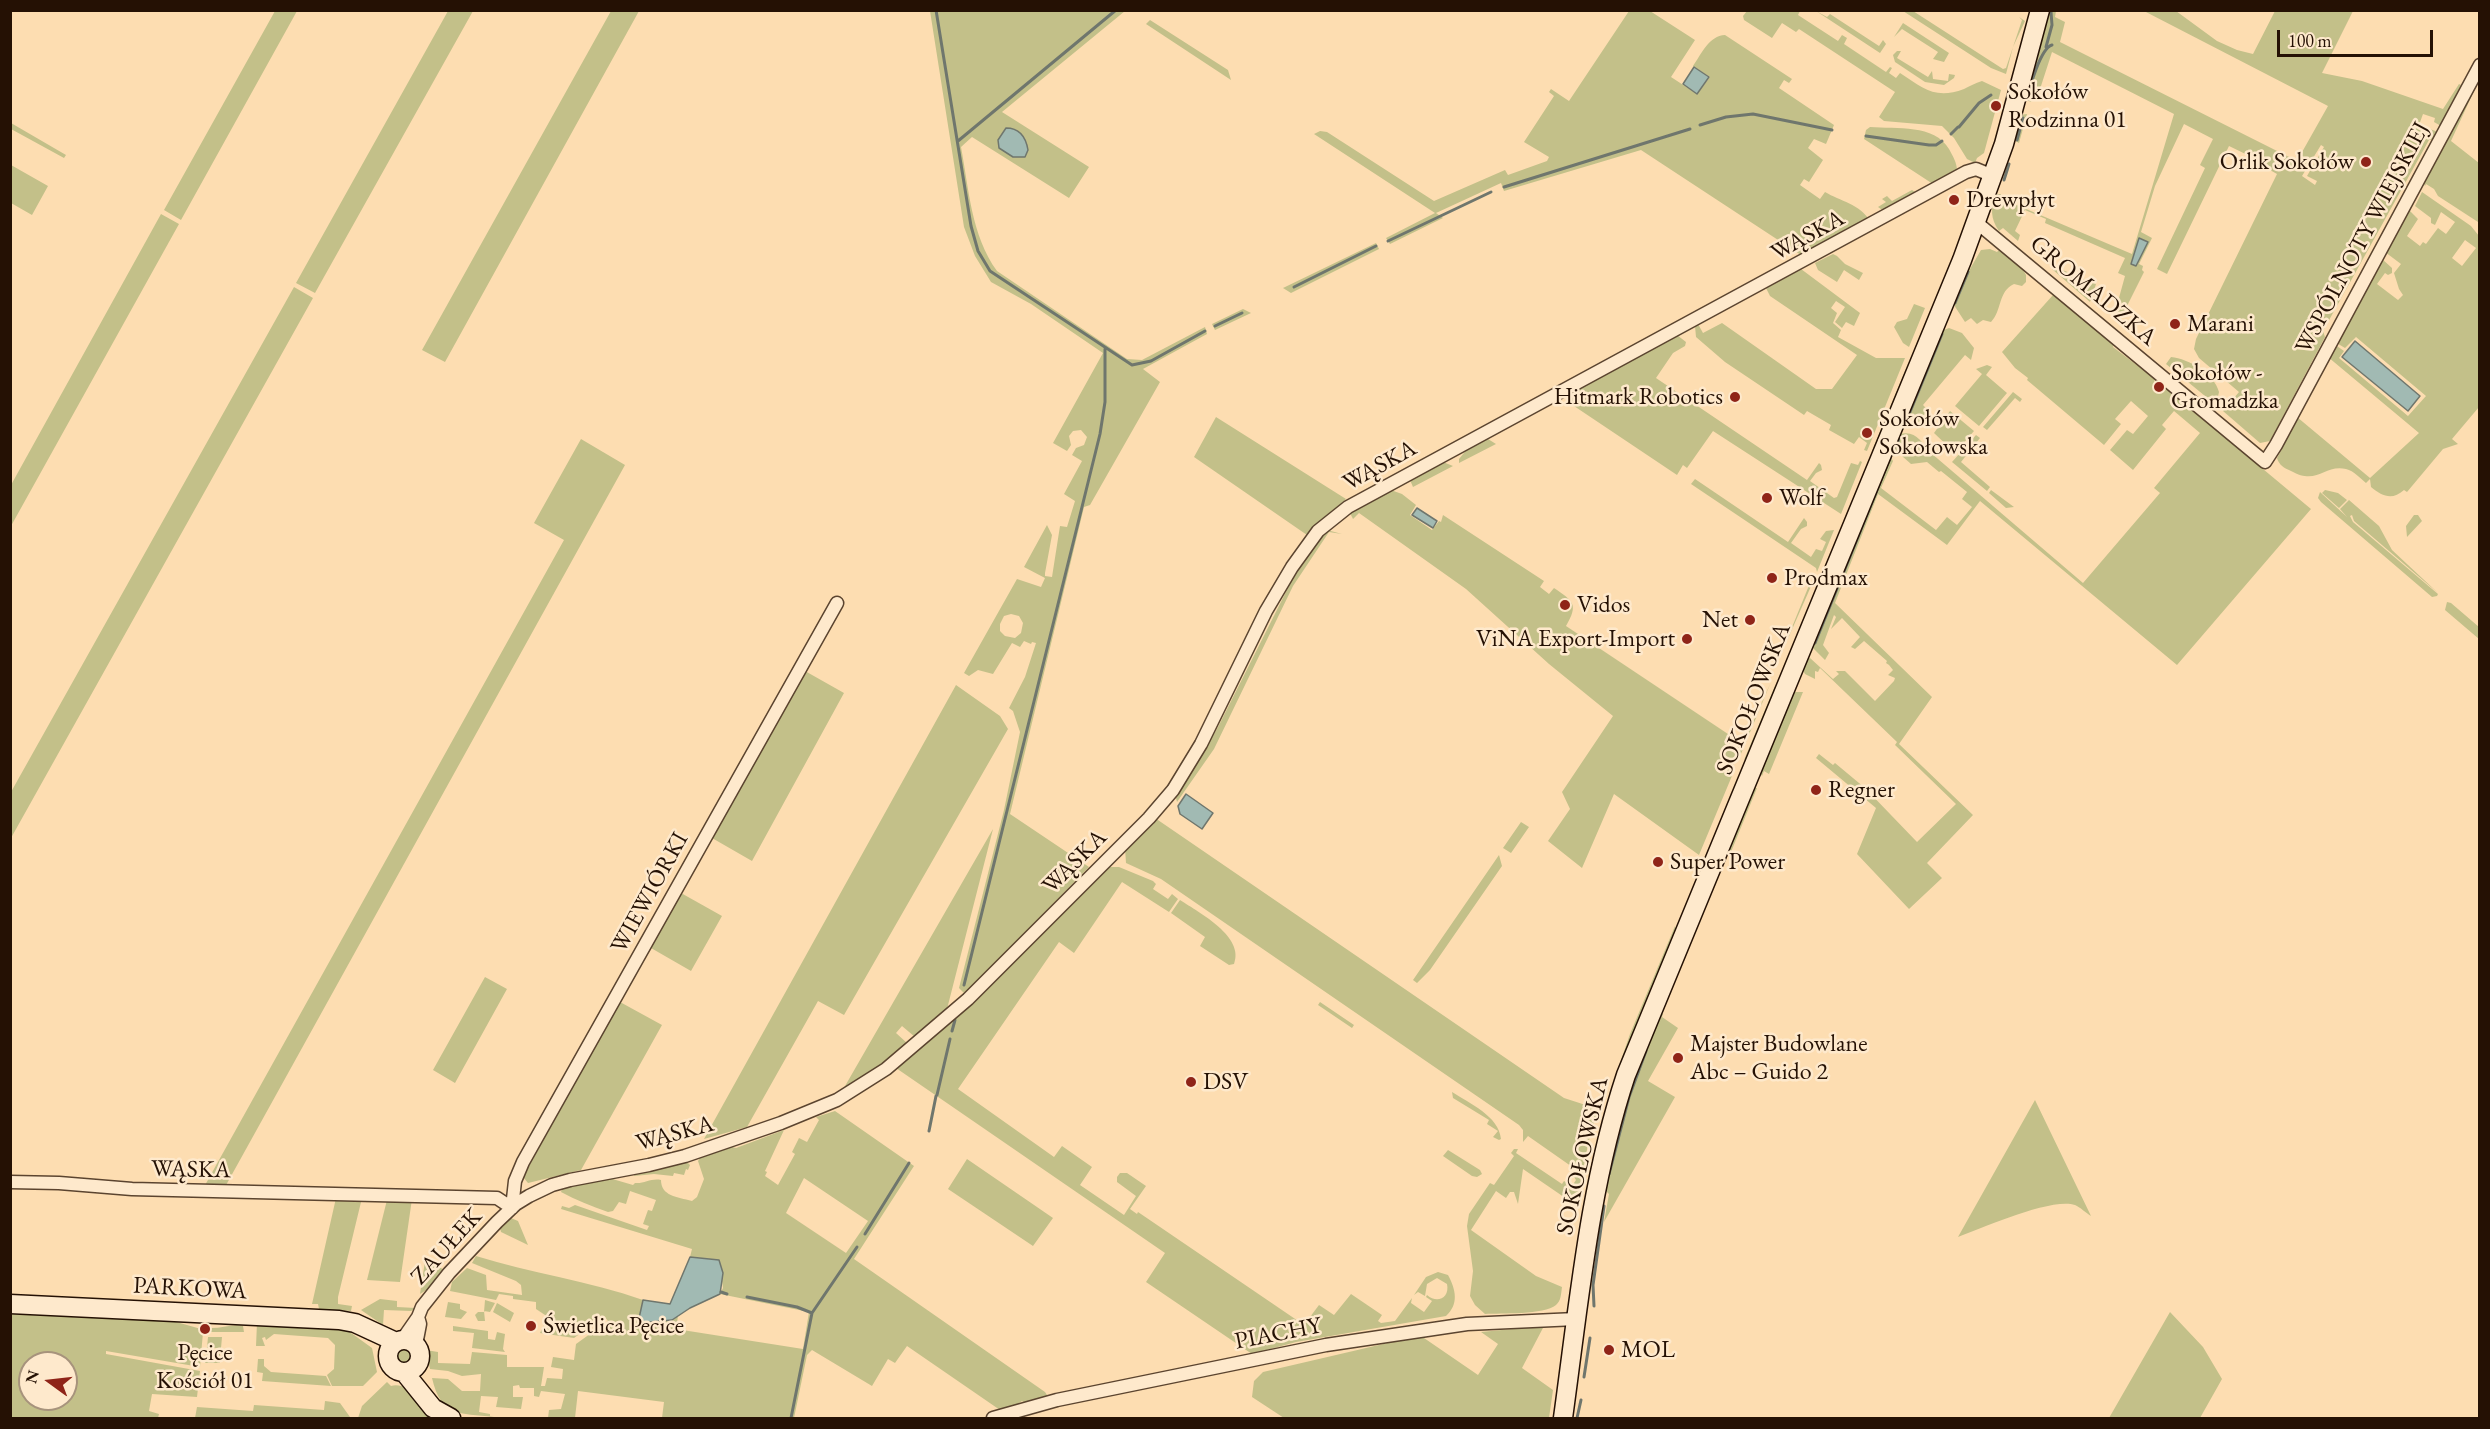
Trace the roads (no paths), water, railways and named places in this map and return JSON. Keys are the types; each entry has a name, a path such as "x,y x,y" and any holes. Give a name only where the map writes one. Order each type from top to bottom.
{"street":[{"name":"SOKOŁOWSKA","path":"1563,1419 1583,1262 1602,1160 1626,1075 1976,222 1993,176 2040,10"},
{"name":"WSPÓLNOTY WIEJSKIEJ","path":"2265,462 2277,445 2480,65"},
{"name":"WĄSKA","path":"10,1182 59,1183 132,1189 497,1198 512,1208 520,1201 552,1185 676,1158 782,1123 843,1096 886,1069 968,999 1160,806 1185,772 1201,744 1280,585 1304,548 1324,526 1348,507 1397,479 1971,170 1976,169 1993,176"},
{"name":"GROMADZKA","path":"1976,222 2265,462"},
{"name":"WIEWIÓRKI","path":"512,1208 515,1181 523,1162 837,603"},
{"name":"ZAUŁEK","path":"400,1345 420,1324 418,1317 422,1307 449,1273 512,1208"},
{"name":"PARKOWA","path":"10,1304 333,1320 350,1322 366,1330 374,1330 400,1345"},
{"name":"PIACHY","path":"993,1419 1057,1400 1326,1345 1461,1325 1576,1319"},
{"path":"400,1345 420,1354 410,1369 397,1371 391,1366 400,1345"},
{"path":"410,1369 423,1395 435,1410 451,1419"}],"water":[{"path":"1694,67 1709,77 1697,94 1683,84"},
{"path":"1006,128 1019,132 1024,138 1028,150 1025,157 1013,157 999,148 998,140"},
{"path":"2139,238 2148,242 2136,266 2131,264"},
{"path":"2355,341 2420,396 2408,411 2342,357"},
{"path":"1417,508 1437,521 1433,528 1412,515"},
{"path":"1186,794 1213,813 1202,829 1180,814 1178,806"},
{"path":"690,1257 719,1260 723,1273 720,1294 690,1308 672,1320 638,1323 643,1300 670,1304"}],"waterway":[{"path":"936,10 971,226 978,251 990,271 1132,365 1151,361 1205,331"},
{"path":"958,141 1116,10"},
{"path":"2046,47 2052,25 2051,12"},
{"path":"2028,99 2040,60 2052,45"},
{"path":"1959,127 1979,103 1991,95"},
{"path":"1700,125 1726,117 1753,114 1832,130"},
{"path":"2017,140 2023,118"},
{"path":"1951,134 1958,127"},
{"path":"1504,187 1690,129"},
{"path":"1866,136 1929,145 1936,145 1942,141"},
{"path":"2004,180 2009,164"},
{"path":"1388,241 1491,192"},
{"path":"1294,287 1376,246"},
{"path":"1955,303 1968,272"},
{"path":"1215,326 1242,313"},
{"path":"1910,412 1942,334"},
{"path":"964,985 1100,434 1105,402 1105,349"},
{"path":"1896,446 1900,436"},
{"path":"1815,643 1890,458"},
{"path":"952,1031 955,1020"},
{"path":"937,1095 950,1039"},
{"path":"1609,1174 1629,1097 1646,1051"},
{"path":"929,1131 936,1096"},
{"path":"865,1234 909,1163"},
{"path":"1594,1306 1593,1285 1604,1206"},
{"path":"791,1418 812,1313 857,1247"},
{"path":"721,1292 727,1294"},
{"path":"747,1297 797,1307 812,1313"},
{"path":"1584,1377 1590,1338"},
{"path":"1577,1418 1581,1400"}],"place":[{"name":"Sokołów Rodzinna 01","path":"1996,106"},
{"name":"Orlik Sokołów","path":"2366,162"},
{"name":"Drewpłyt","path":"1954,200"},
{"name":"Marani","path":"2175,324"},
{"name":"Sokołów - Gromadzka","path":"2159,387"},
{"name":"Hitmark Robotics","path":"1735,397"},
{"name":"Sokołów Sokołowska","path":"1867,433"},
{"name":"Wolf","path":"1767,498"},
{"name":"Prodmax","path":"1772,578"},
{"name":"Vidos","path":"1565,605"},
{"name":"Net","path":"1750,620"},
{"name":"ViNA Export-Import","path":"1687,639"},
{"name":"Regner","path":"1816,790"},
{"name":"Super Power","path":"1658,862"},
{"name":"Majster Budowlane Abc – Guido 2","path":"1678,1058"},
{"name":"DSV","path":"1191,1082"},
{"name":"Świetlica Pęcice","path":"531,1326"},
{"name":"Pęcice Kościół 01","path":"205,1329"},
{"name":"MOL","path":"1609,1350"}]}
